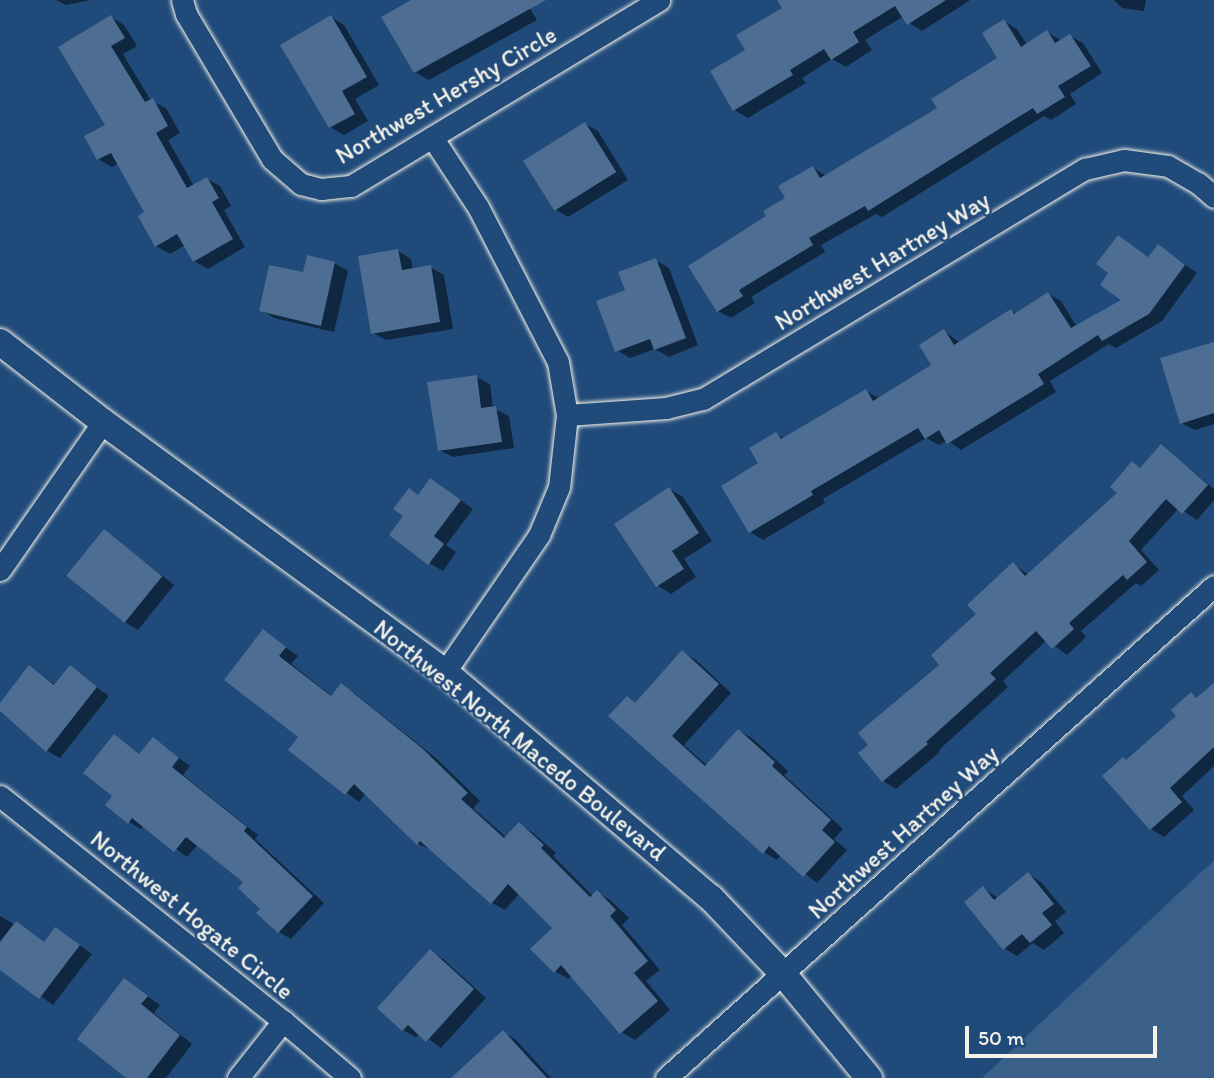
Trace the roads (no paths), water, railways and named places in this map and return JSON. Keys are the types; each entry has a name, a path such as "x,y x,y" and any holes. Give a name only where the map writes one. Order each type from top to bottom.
{"street":[{"name":"Northwest Hershy Circle","path":"182,0 186,14 272,159 301,184 321,189 351,186 659,0"},
{"path":"432,137 478,206 558,362 567,415 559,486 539,535 444,672"},
{"name":"Northwest Hartney Way","path":"567,415 666,408 703,399 1085,169 1124,160 1168,166 1198,183 1214,197"},
{"name":"Northwest North Macedo Boulevard","path":"0,342 103,422 444,672 711,898 784,975 869,1078"},
{"path":"0,570 103,422"},
{"name":"Northwest Hartney Way","path":"784,975 1214,586"},
{"name":"Northwest Hogate Circle","path":"0,796 283,1021 350,1078"},
{"path":"666,1078 784,975"},
{"path":"237,1078 283,1021"}]}
